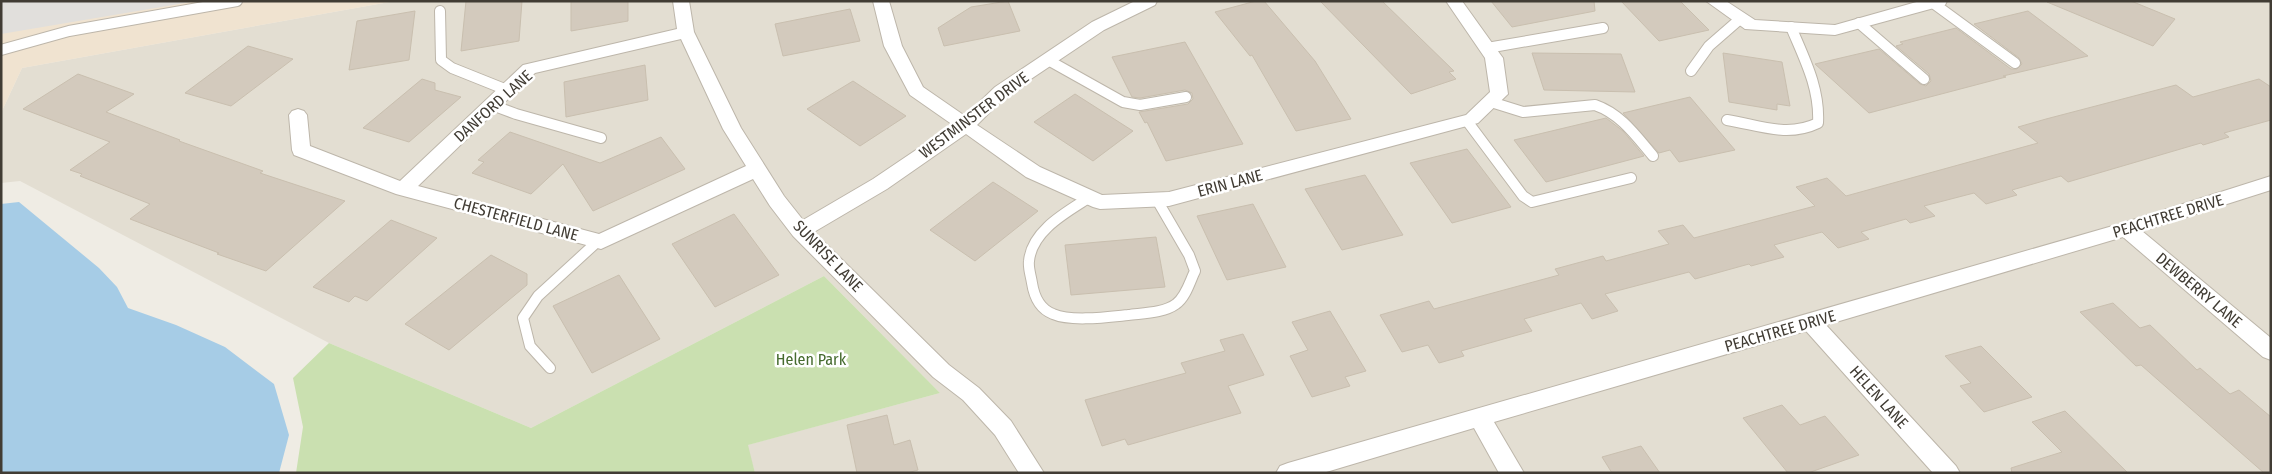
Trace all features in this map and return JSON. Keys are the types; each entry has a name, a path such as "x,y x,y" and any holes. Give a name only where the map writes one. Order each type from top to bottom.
{"street":[{"name":"SUNRISE LANE","path":"681,1 686,32 732,129 777,201 800,231 941,371 971,394 1003,428 1032,473"},
{"name":"ERIN LANE","path":"881,1 893,46 916,91 1033,172 1100,202 1169,199 1467,121 1472,119 1495,98"},
{"name":"WESTMINSTER DRIVE","path":"800,231 880,184 965,126 1001,92 1098,26 1149,1"},
{"path":"1454,1 1494,58 1495,98"},
{"path":"1714,1 1746,22 1836,30 1936,2"},
{"name":"DANFORD LANE","path":"403,189 529,69 686,32"},
{"name":"CHESTERFIELD LANE","path":"298,115 301,150 403,189 601,242 757,170"},
{"name":"PEACHTREE DRIVE","path":"1288,473 1811,322 2126,229 2271,183"},
{"name":"DEWBERRY LANE","path":"2126,229 2271,351"},
{"name":"HELEN LANE","path":"1811,322 1948,473"},
{"path":"1479,417 1512,473"}],"lane":[{"path":"1,50 69,31 237,1"},
{"path":"1936,2 2014,62"},
{"path":"440,11 441,60 452,68 507,90"},
{"path":"1692,71 1709,46 1746,22"},
{"path":"1859,23 1924,79"},
{"path":"1727,120 1787,133 1806,130 1818,124 1820,111 1814,88 1791,27"},
{"path":"1487,48 1603,28"},
{"path":"1048,60 1123,102 1140,105 1186,97"},
{"path":"1495,98 1523,112 1595,105 1605,107 1617,116 1653,156"},
{"path":"492,105 516,114 601,138"},
{"path":"1467,121 1523,196 1532,202 1631,178"},
{"path":"1090,197 1054,220 1036,241 1029,261 1033,290 1041,306 1054,314 1074,318 1093,317 1159,312 1175,306 1195,271 1189,256 1157,200"},
{"path":"550,368 530,346 523,318 543,291 598,241"}],"shaded area":[{"path":"1,1 395,1 22,68 1,113"},
{"path":"1,1 197,1 1,34"},
{"path":"395,1 2271,1 2271,473 755,473 747,445 940,393 824,276 531,428 329,343 20,181 1,183 1,113 22,68"}],"green space":[{"name":"Helen Park","path":"824,276 940,393 748,445 755,473 296,473 303,427 293,378 329,343 531,428"}],"water":[{"path":"19,202 99,268 117,287 128,308 176,325 225,347 274,384 289,435 279,473 1,473 1,204"}],"building":[{"path":"466,1 522,1 519,41 461,51"},
{"path":"571,1 628,1 628,21 571,31"},
{"path":"1008,1 1020,31 944,46 938,28 971,7"},
{"path":"1256,1 1264,1 1315,61 1351,119 1296,131 1252,55 1250,56 1215,12"},
{"path":"1320,1 1382,1 1454,71 1449,72 1456,79 1411,94"},
{"path":"1491,1 1594,1 1595,11 1512,27"},
{"path":"1621,1 1680,1 1709,30 1659,41"},
{"path":"2131,1 2175,19 2153,46 2047,2"},
{"path":"850,9 860,41 783,56 775,24"},
{"path":"415,11 409,60 349,70 357,21"},
{"path":"2028,11 2088,56 2003,76 2006,77 1869,113 1815,64 1879,49 1920,84 1926,86 1931,81 1929,74 1896,46 1903,44 1900,42 1956,28 2011,69 2017,69 2022,64 2019,58 1974,24"},
{"path":"1185,42 1243,144 1166,161 1147,122 1145,123 1139,112 1188,104 1193,99 1192,93 1185,90 1140,98 1132,97 1112,57"},
{"path":"248,46 293,59 231,106 185,93"},
{"path":"1532,53 1621,54 1635,92 1544,90"},
{"path":"1723,53 1782,62 1790,106 1777,104 1777,110 1729,102"},
{"path":"645,65 648,100 566,117 564,82"},
{"path":"78,74 134,94 106,112 263,171 260,173 345,201 266,271 217,254 219,253 130,219 150,204 80,176 82,174 70,170 110,142 23,109"},
{"path":"422,79 435,83 435,90 461,97 409,142 363,128"},
{"path":"2259,79 2271,87 2271,120 2224,133 2229,137 2203,145 2201,143 2068,182 2061,176 2012,190 2017,195 1986,204 1974,193 1924,206 1935,216 1910,223 1906,219 1861,232 1869,239 1838,248 1822,232 1774,245 1784,257 1751,266 1749,264 1695,279 1689,272 1605,294 1618,311 1592,319 1581,303 1524,319 1532,331 1461,351 1464,356 1439,363 1428,345 1402,352 1380,315 1429,301 1434,309 1559,275 1555,269 1603,256 1606,261 1669,244 1658,231 1683,225 1694,238 1815,206 1796,187 1827,178 1846,196 2038,143 2018,127 2046,119 2176,85 2193,97"},
{"path":"853,81 906,116 860,146 807,109"},
{"path":"1075,94 1133,131 1093,161 1034,122"},
{"path":"1690,97 1735,150 1679,162 1670,150 1659,153 1623,113"},
{"path":"1606,118 1623,131 1644,156 1546,182 1514,140"},
{"path":"510,132 600,163 661,137 685,169 593,211 563,164 531,194 472,173 484,162 478,160"},
{"path":"1467,149 1511,207 1452,223 1410,163"},
{"path":"1365,175 1403,235 1342,250 1305,189"},
{"path":"993,182 1038,211 975,261 930,230"},
{"path":"1253,204 1286,267 1227,280 1197,216"},
{"path":"734,214 779,275 715,307 672,244"},
{"path":"391,220 437,238 367,301 355,296 349,302 313,287"},
{"path":"1156,237 1165,287 1071,295 1065,245"},
{"path":"491,255 527,274 527,285 449,350 405,324"},
{"path":"619,275 660,339 592,373 553,306"},
{"path":"2113,303 2140,328 2150,325 2197,370 2200,368 2230,394 2239,390 2271,417 2271,473 2264,473 2141,365 2136,366 2080,312"},
{"path":"1330,311 1366,371 1345,377 1350,386 1312,397 1290,356 1308,350 1292,322"},
{"path":"1243,334 1264,375 1228,386 1241,413 1128,445 1125,439 1102,446 1085,400 1186,373 1181,363 1225,351 1220,340"},
{"path":"1981,346 2032,397 1984,412 1960,386 1971,383 1945,356"},
{"path":"1782,405 1800,425 1825,416 1859,455 1808,473 1788,473 1743,418"},
{"path":"2065,411 2128,473 2012,473 2011,468 2062,452 2032,422"},
{"path":"887,415 894,445 910,440 918,470 907,473 857,473 847,425"},
{"path":"1641,446 1660,473 1612,473 1602,457"}]}
